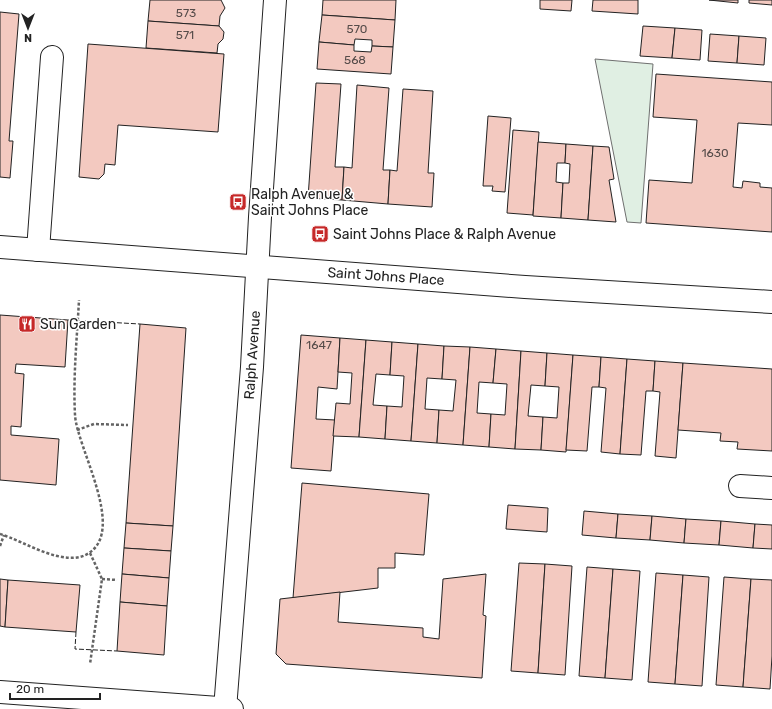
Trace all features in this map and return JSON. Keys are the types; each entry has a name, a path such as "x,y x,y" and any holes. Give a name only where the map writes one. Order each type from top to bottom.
{"street":[{"name":"Ralph Avenue","path":"225,709 258,267 275,0"},
{"path":"38,250 52,57"},
{"name":"Saint Johns Place","path":"0,247 258,267 772,302"},
{"path":"740,486 772,488"},
{"path":"0,692 232,709"}],"path":[{"path":"0,534 52,555 79,557 90,553 97,543 101,533 103,520 101,503 77,430 75,416 74,373 79,300"},
{"path":"77,430 94,424 128,425"},
{"path":"0,546 4,535"},
{"path":"90,553 102,579 90,664"},
{"path":"102,579 117,580"}],"green space":[{"path":"595,59 653,64 641,223 627,222"}],"building":[{"path":"150,0 221,0 225,8 220,16 219,26 148,21"},
{"path":"323,0 396,0 395,20 322,15"},
{"path":"540,0 572,0 571,11 540,9"},
{"path":"593,0 638,0 638,14 592,11"},
{"path":"709,0 738,0 738,3"},
{"path":"749,0 772,0 772,5 749,3"},
{"path":"0,12 19,14 9,141 13,141 10,178 0,177"},
{"path":"322,15 395,20 393,47 372,46 372,40 355,39 354,45 319,42"},
{"path":"148,21 219,26 224,32 223,39 218,44 217,53 146,48"},
{"path":"643,26 675,28 672,58 640,56"},
{"path":"675,28 702,30 700,60 672,58"},
{"path":"710,34 739,36 737,63 708,61"},
{"path":"739,36 766,38 764,65 737,63"},
{"path":"319,42 354,45 354,51 371,52 372,46 393,47 391,74 317,69"},
{"path":"88,44 224,54 218,132 118,125 115,165 105,164 104,174 99,179 79,177"},
{"path":"656,74 772,82 772,125 738,123 733,187 742,188 743,181 760,183 760,187 772,188 772,232 646,223 649,180 692,183 697,120 653,117"},
{"path":"316,83 341,84 335,167 344,167 342,200 308,198"},
{"path":"357,85 389,88 383,170 390,170 388,204 342,200 344,167 352,168"},
{"path":"403,89 433,91 428,173 434,173 432,207 388,204 390,170 397,171"},
{"path":"488,116 511,118 505,192 492,191 493,186 483,186"},
{"path":"513,130 539,132 533,215 507,213"},
{"path":"538,142 566,144 565,163 557,163 556,182 563,183 561,218 533,216"},
{"path":"566,144 593,146 588,220 561,218 563,183 569,183 570,164 565,163"},
{"path":"593,146 609,147 614,179 609,180 616,222 588,220"},
{"path":"0,315 68,320 65,367 16,364 15,373 24,374 21,427 11,426 11,435 59,439 56,485 0,480"},
{"path":"140,324 186,328 173,526 126,523"},
{"path":"301,335 340,338 337,389 318,387 316,419 335,420 331,471 291,468"},
{"path":"340,338 366,340 359,437 333,436 336,403 350,404 352,373 338,372"},
{"path":"366,340 392,342 390,375 376,374 373,405 387,406 385,439 359,437"},
{"path":"392,342 418,344 411,441 385,439 387,406 402,407 404,376 390,375"},
{"path":"418,344 444,346 442,379 427,378 425,409 439,410 437,443 411,441"},
{"path":"444,346 470,347 463,445 437,443 439,410 453,411 456,380 442,379"},
{"path":"470,347 496,349 493,383 479,382 477,413 491,414 489,447 463,445"},
{"path":"496,349 521,351 515,449 489,447 491,414 505,415 507,384 493,383"},
{"path":"521,351 547,353 545,386 531,385 528,416 543,417 541,450 515,449"},
{"path":"547,353 573,355 566,452 541,450 543,417 557,418 559,387 545,386"},
{"path":"573,355 601,357 599,387 592,387 587,451 566,450"},
{"path":"601,357 627,359 620,454 601,452 606,388 599,387"},
{"path":"627,359 655,361 653,391 646,391 641,455 620,454"},
{"path":"655,361 683,363 676,458 655,456 660,392 653,391"},
{"path":"683,363 772,369 772,451 737,449 738,442 720,441 721,433 678,430"},
{"path":"302,483 429,494 424,555 395,553 395,568 378,568 378,588 293,598"},
{"path":"508,505 548,508 547,532 506,529"},
{"path":"584,511 618,514 616,538 582,535"},
{"path":"618,514 652,516 650,540 616,538"},
{"path":"652,516 686,519 684,543 650,540"},
{"path":"686,519 721,521 719,545 684,543"},
{"path":"721,521 755,524 753,548 719,545"},
{"path":"126,523 173,526 171,551 124,548"},
{"path":"755,524 772,525 772,549 753,548"},
{"path":"124,548 171,551 169,578 122,574"},
{"path":"519,563 545,564 538,673 511,671"},
{"path":"545,564 572,566 565,675 538,673"},
{"path":"587,567 613,569 605,678 579,676"},
{"path":"613,569 640,571 632,680 605,678"},
{"path":"656,573 683,575 675,684 648,682"},
{"path":"122,574 169,578 167,606 120,602"},
{"path":"486,574 483,615 486,616 482,678 286,664 276,654 280,599 340,592 338,622 423,628 423,637 439,639 443,579"},
{"path":"683,575 709,577 702,686 675,684"},
{"path":"724,577 751,579 743,687 716,685"},
{"path":"0,579 8,580 5,627 0,626"},
{"path":"751,579 772,580 772,656 770,689 743,687"},
{"path":"8,580 80,585 76,632 5,627"},
{"path":"120,602 167,606 164,655 117,651"}],"fence":[{"path":"68,320 140,324"},
{"path":"76,632 75,649 117,651"}],"place":[{"name":"Ralph Avenue & Saint Johns Place","path":"238,202"},
{"name":"Saint Johns Place & Ralph Avenue","path":"320,234"},
{"name":"Sun Garden","path":"27,324"}]}
